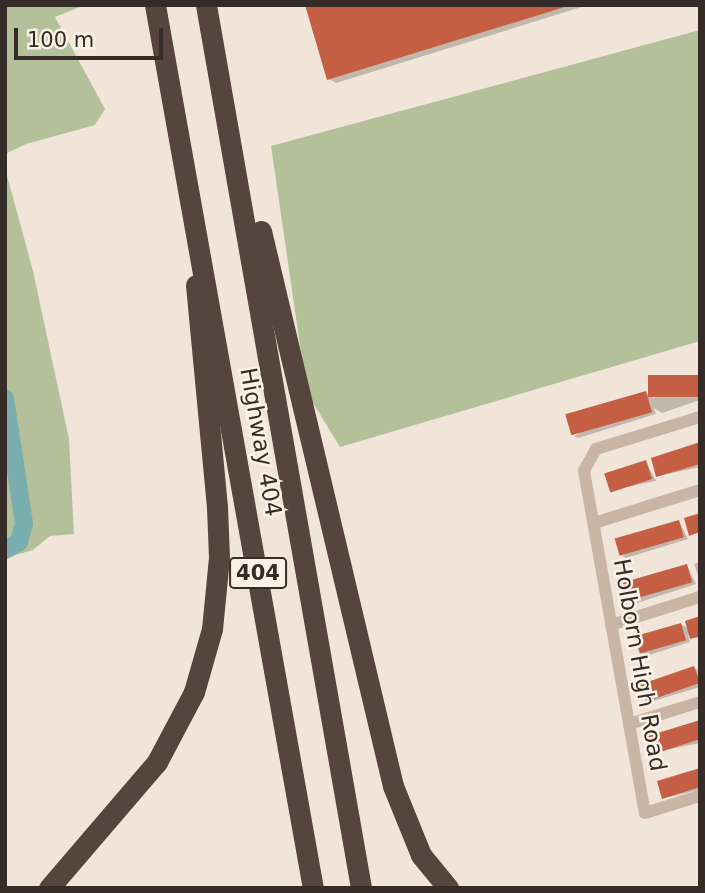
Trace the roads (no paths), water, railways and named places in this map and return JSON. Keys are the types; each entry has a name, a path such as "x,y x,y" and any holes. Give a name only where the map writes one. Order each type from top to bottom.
{"highway":[{"name":"Highway 404","path":"155,5 313,888"},
{"name":"Highway 404","path":"206,5 235,156 361,888"},
{"path":"235,156 244,166 251,186 393,786 421,855 448,888"},
{"path":"49,888 157,762 194,692 212,629 218,582 218,508 194,299 199,258"}],"street":[{"name":"Holborn High Road","path":"700,417 597,449 584,471 645,813 700,796"},
{"path":"594,523 700,490"},
{"path":"611,625 700,597"},
{"path":"629,724 700,702"}],"waterway":[{"path":"5,398 24,524 19,542 5,550"}]}
